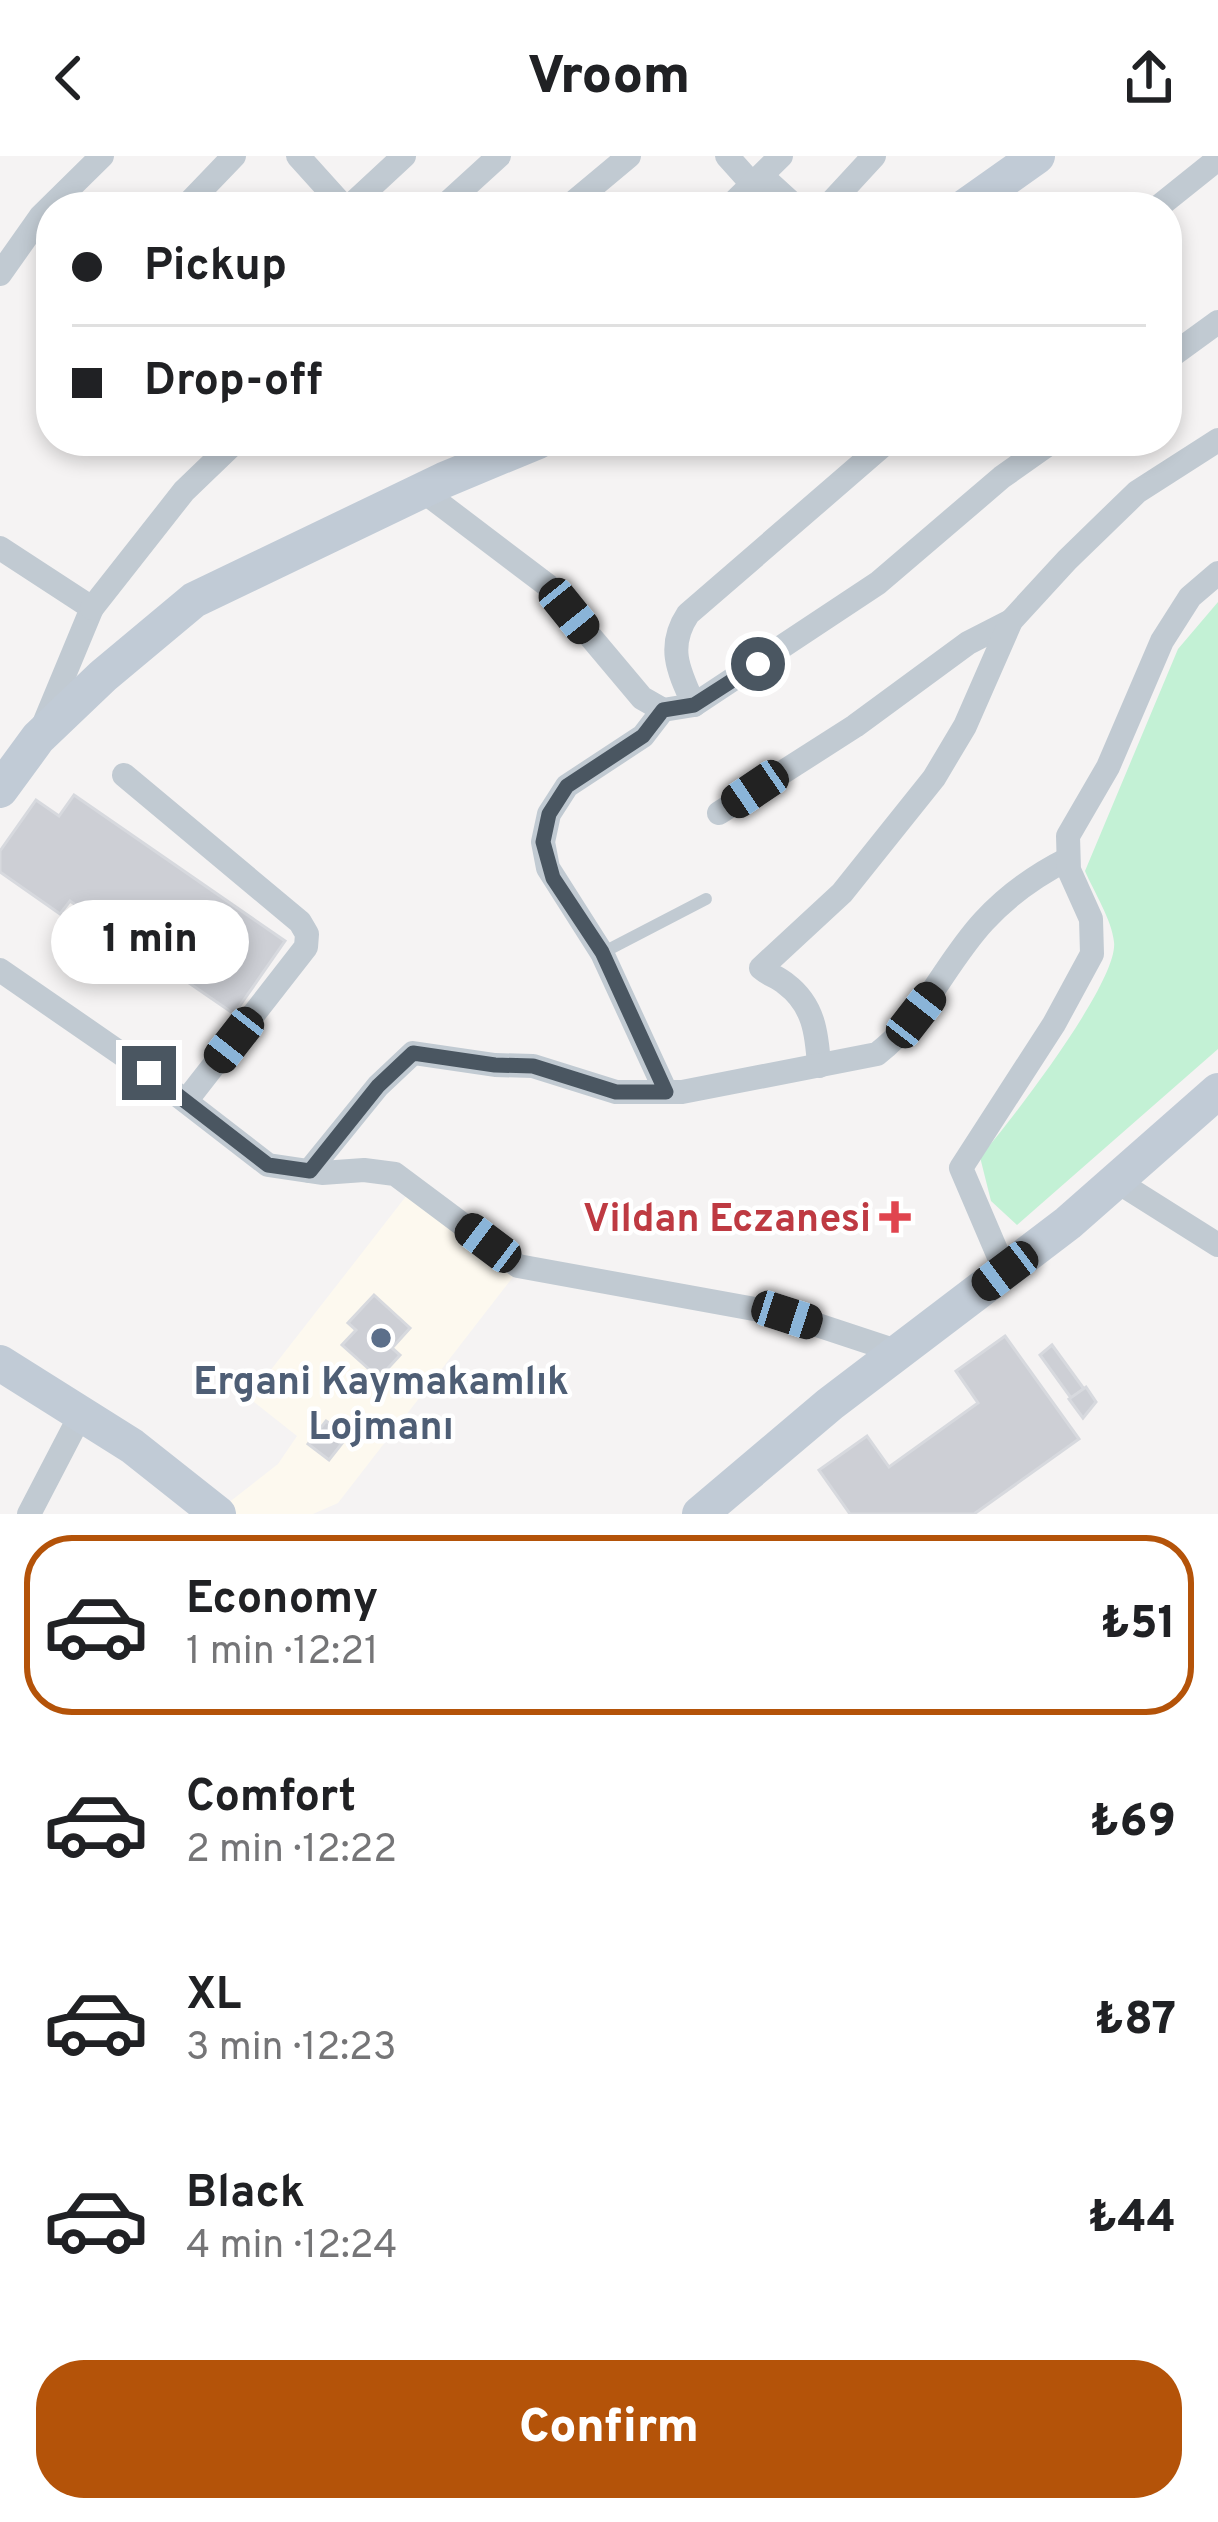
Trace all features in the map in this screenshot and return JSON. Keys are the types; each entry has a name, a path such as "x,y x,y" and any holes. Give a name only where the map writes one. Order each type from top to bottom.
{"street":[{"path":"71,192 102,156"},
{"path":"199,192 234,156"},
{"path":"298,156 332,192"},
{"path":"363,192 404,156"},
{"path":"459,192 499,156"},
{"path":"586,192 629,156"},
{"path":"727,156 775,192"},
{"path":"745,192 782,156"},
{"path":"841,192 874,156"},
{"path":"985,192 1037,156"},
{"path":"1177,192 1218,159"},
{"path":"0,273 36,233"},
{"path":"1182,348 1218,322"},
{"path":"819,1066 817,1033 808,1010 792,988 761,968 842,893 934,778 965,726 1011,621 1137,492 1218,440"},
{"path":"38,738 92,608 217,456"},
{"path":"0,790 38,738 194,600 503,456"},
{"path":"694,705 675,661 676,638 688,614 871,456"},
{"path":"423,490 547,585 642,698 663,710 694,705 878,583 1032,456"},
{"path":"0,548 92,608"},
{"path":"1005,1271 961,1168 1054,1024 1092,954 1091,920 1069,870 1068,836 1108,767 1162,641 1190,597 1218,573"},
{"path":"719,813 855,726 968,643 1011,621"},
{"path":"663,710 643,736 567,786 556,799 545,828 548,868 602,952 666,1092"},
{"path":"124,775 300,922 307,934 306,947 186,1101"},
{"path":"310,1171 378,1086 413,1053 533,1066 616,1092 666,1092 877,1054 898,1038 982,922 1031,878 1069,859"},
{"path":"0,970 268,1165 394,1174 518,1266 787,1315 899,1352"},
{"path":"722,1507 899,1352 1118,1182 1218,1091"},
{"path":"1118,1182 1218,1245"},
{"path":"1,1364 132,1446 218,1514"},
{"path":"29,1514 81,1414"}],"lane":[{"path":"602,952 706,899"}],"shaded area":[{"name":"Ergani Kaymakamlık Lojmanı","path":"407,1195 513,1277 338,1503 313,1514 231,1514 223,1507 278,1464 297,1436 249,1398"}],"green space":[{"path":"1218,602 1218,1049 1017,1225 991,1201 980,1157 1060,1052 1111,961 1113,933 1085,871 1178,649"}],"building":[{"path":"74,795 285,941 234,1014 70,901 60,914 0,872 0,851 36,800 59,816"},
{"name":"Ergani Kaymakamlık Lojmanı","path":"374,1295 410,1328 392,1348 400,1355 379,1378 342,1345 356,1330 348,1323"},
{"path":"1005,1336 1079,1439 974,1514 850,1514 819,1470 867,1436 889,1467 978,1403 956,1371"},
{"path":"1052,1345 1084,1389 1071,1398 1040,1355"},
{"path":"1086,1387 1096,1402 1083,1418 1069,1399"},
{"path":"326,1421 347,1437 329,1460 308,1444"}],"place":[{"name":"Vildan Eczanesi","path":"895,1217"},
{"name":"Ergani Kaymakamlık Lojmanı","path":"381,1338"}],"route":[{"path":"149,1073 268,1165 310,1171 378,1086 413,1053 533,1066 616,1092 666,1092 602,952 548,868 545,828 556,799 567,786 643,736 663,710 694,705 758,664"}]}
